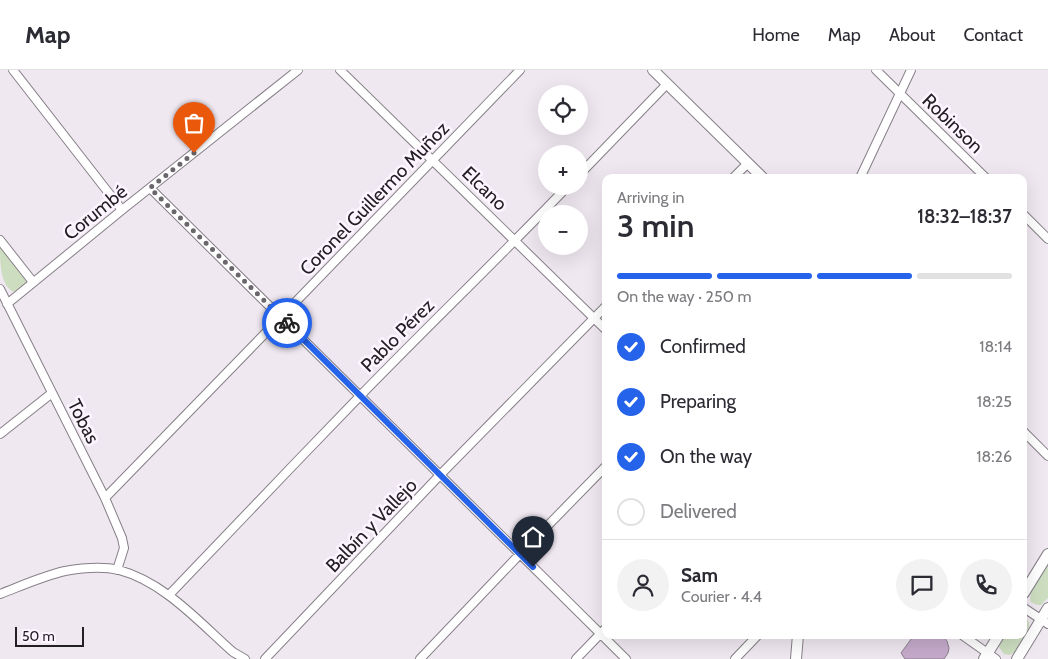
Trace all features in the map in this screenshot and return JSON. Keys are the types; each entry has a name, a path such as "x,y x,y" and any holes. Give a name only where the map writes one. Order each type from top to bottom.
{"street":[{"path":"13,70 122,210"},
{"name":"Corumbé","path":"7,304 298,70"},
{"name":"Elcano","path":"340,70 602,326"},
{"name":"Coronel Guillermo Muñoz","path":"104,498 520,70"},
{"path":"653,70 759,174"},
{"name":"Robinson","path":"876,70 982,174"},
{"path":"862,174 911,70"},
{"path":"588,166 667,84"},
{"path":"737,174 748,163"},
{"path":"150,188 520,554 602,630"},
{"name":"Pablo Pérez","path":"169,595 360,396 559,195"},
{"path":"1027,218 1048,239"},
{"path":"0,240 33,282"},
{"name":"Tobas","path":"0,289 122,538 124,548 117,570"},
{"name":"Balbín y Vallejo","path":"265,659 440,475 602,310"},
{"path":"0,434 52,393"},
{"path":"1027,435 1048,456"},
{"path":"420,659 602,470"},
{"path":"1027,588 1048,554"},
{"path":"0,594 38,580 77,569 117,570 153,584 169,595 235,656 245,659"},
{"path":"1017,659 1044,622 1048,608"},
{"path":"1027,610 1044,622"},
{"path":"576,659 602,632"},
{"path":"610,639 626,659"},
{"path":"735,659 754,639"},
{"path":"796,659 798,639"},
{"path":"967,639 989,657 997,639"}],"green space":[{"path":"0,247 27,279 27,283 14,292 9,289 3,279"},
{"path":"1048,564 1048,598 1041,605 1037,605 1031,602 1031,593"},
{"path":"1002,639 1022,639 1014,653 1009,655 1004,654 999,647"}],"building":[{"path":"911,639 946,639 949,648 944,659 905,659 901,653"}],"way so far":[{"path":"194,153 150,188 287,323"}],"route":[{"path":"287,323 533,567"}]}
